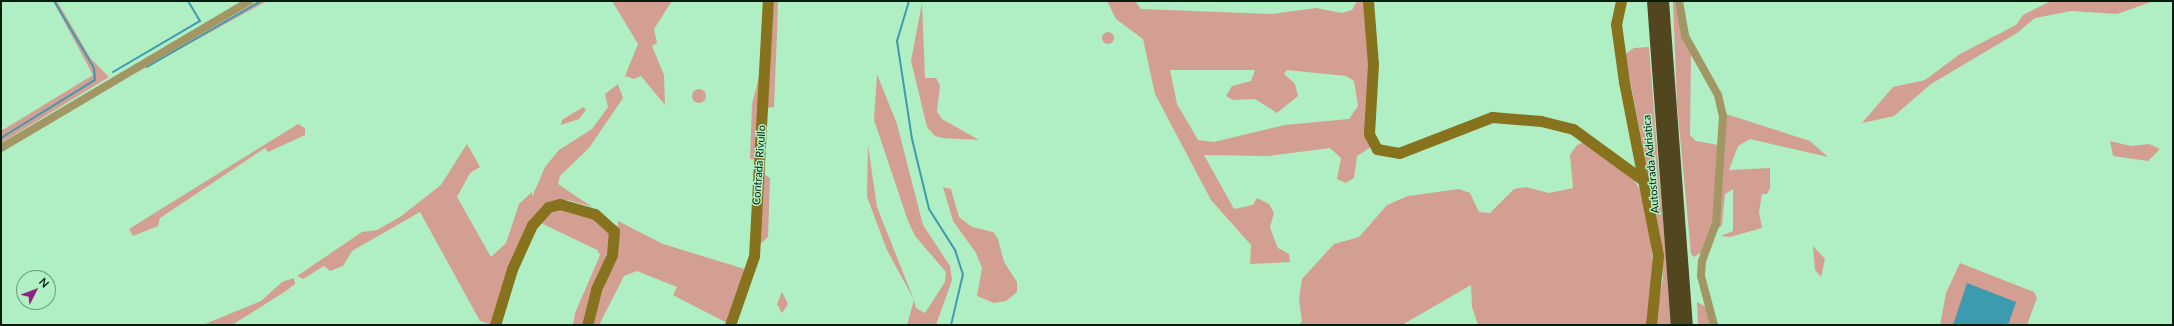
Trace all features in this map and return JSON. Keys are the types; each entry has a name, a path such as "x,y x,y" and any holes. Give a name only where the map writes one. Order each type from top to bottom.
{"highway":[{"name":"Autostrada Adriatica","path":"1653,1 1677,325"},
{"name":"Autostrada Adriatica","path":"1663,1 1687,325"}],"street":[{"path":"1,148 250,1"},
{"name":"Contrada Rivullo","path":"730,325 754,256 768,1"},
{"path":"1368,1 1373,64 1369,134 1377,148 1399,153 1492,117 1541,121 1573,129 1643,180"},
{"path":"1620,1 1616,24 1643,180 1658,256 1651,325"},
{"path":"1679,1 1685,36 1718,95 1723,116 1716,223 1702,261 1701,276 1714,325"},
{"path":"495,325 512,269 532,225 548,207 560,204 595,214 614,231 612,255 596,290 587,325"}],"shaded area":[{"path":"53,1 57,1 91,59 109,77 1,143 1,131 93,75"},
{"path":"258,1 267,1 131,76 170,53"},
{"path":"612,1 672,1 654,29 657,43 652,46 664,75 665,105 641,76 634,79 625,76 638,44"},
{"path":"771,1 778,1 774,107 766,108"},
{"path":"1107,1 1135,1 1141,9 1272,14 1316,8 1342,13 1352,10 1357,1 1366,1 1371,147 1357,156 1354,178 1346,183 1337,179 1341,158 1330,148 1268,156 1204,155 1234,209 1253,205 1257,198 1269,204 1274,213 1270,227 1275,241 1278,248 1289,254 1290,262 1250,264 1251,245 1211,200 1155,94 1143,39 1116,19","holes":["1170,70 1255,70 1251,81 1232,86 1226,96 1233,100 1255,99 1277,113 1298,96 1295,84 1284,74 1287,70 1346,76 1354,81 1358,106 1349,119 1285,125 1214,142 1198,140 1177,104"]},
{"path":"1673,1 1678,1 1686,45 1691,55 1690,135 1696,141 1718,145 1715,219 1702,252 1694,257 1691,254 1677,104"},
{"path":"2051,1 2154,1 2117,14 2071,11 2035,18 2017,33 1931,84 1894,116 1862,123 1893,87 1925,80 1960,54 2016,25 2023,15"},
{"path":"922,3 925,78 936,78 940,85 937,112 942,119 979,140 942,138 935,136 927,127 911,61"},
{"path":"1108,32 1112,34 1114,38 1112,42 1108,44 1104,42 1102,38 1104,34"},
{"path":"1649,47 1672,325 1654,325 1663,279 1661,241 1625,54 1634,48"},
{"path":"761,69 757,160 750,159 752,104"},
{"path":"877,74 897,124 923,225 950,266 952,280 936,325 907,325 914,300 916,308 925,313 945,282 946,272 915,236 908,221 874,120"},
{"path":"618,84 623,98 589,148 560,176 558,184 592,207 568,200 555,202 535,216 493,325 480,321 420,212 352,251 343,266 330,271 324,266 303,279 297,276 362,232 377,230 400,217 441,185 467,144 480,167 470,173 457,197 491,257 506,243 519,204 532,192 532,197 545,167 559,150 592,129 608,107 605,94"},
{"path":"699,89 704,91 706,96 704,101 699,103 694,101 692,96 694,91"},
{"path":"583,107 586,110 579,119 561,125 562,120"},
{"path":"1726,114 1810,141 1828,157 1750,139 1738,146 1729,170 1770,168 1770,188 1767,194 1762,194 1759,212 1762,228 1730,237 1721,236 1733,231 1733,189 1725,194 1722,225 1716,231"},
{"path":"298,124 305,128 305,135 268,152 265,148 160,218 158,226 133,236 129,229"},
{"path":"1588,141 1629,174 1643,193 1654,267 1647,325 1478,325 1472,307 1471,285 1402,325 1298,325 1302,322 1299,299 1302,279 1334,244 1359,237 1387,205 1408,196 1459,189 1470,193 1479,212 1490,213 1514,189 1526,187 1549,193 1573,188 1570,155 1577,145"},
{"path":"2110,141 2131,146 2149,144 2160,149 2148,161 2113,156"},
{"path":"868,145 877,207 914,300 887,250 867,197"},
{"path":"763,158 765,175 770,178 768,237 758,246"},
{"path":"943,187 951,189 959,217 972,227 993,232 998,239 1004,262 1017,282 1017,292 1006,301 994,303 977,296 982,268 976,253 953,221"},
{"path":"564,208 599,221 613,235 583,325 573,325 575,313 600,255 597,250 539,222 547,214"},
{"path":"618,221 663,244 748,270 729,324 673,295 677,287 637,271 624,276 599,325 590,325 618,248"},
{"path":"1813,246 1825,259 1821,277 1815,270"},
{"path":"1960,263 2034,292 2037,298 2027,325 1940,325 1946,293"},
{"path":"294,278 295,284 286,291 232,325 205,324 261,301 282,282"},
{"path":"782,292 788,304 782,313 777,304"},
{"path":"1697,302 1708,308 1712,325 1698,325"}],"water":[{"path":"1967,283 2016,302 2008,325 1953,325"}],"waterway":[{"path":"1,138 95,80 94,68 54,1"},
{"path":"113,72 200,21 188,1"},
{"path":"147,67 261,1"},
{"path":"909,1 897,41 912,139 929,209 955,250 963,274 951,325"}]}
